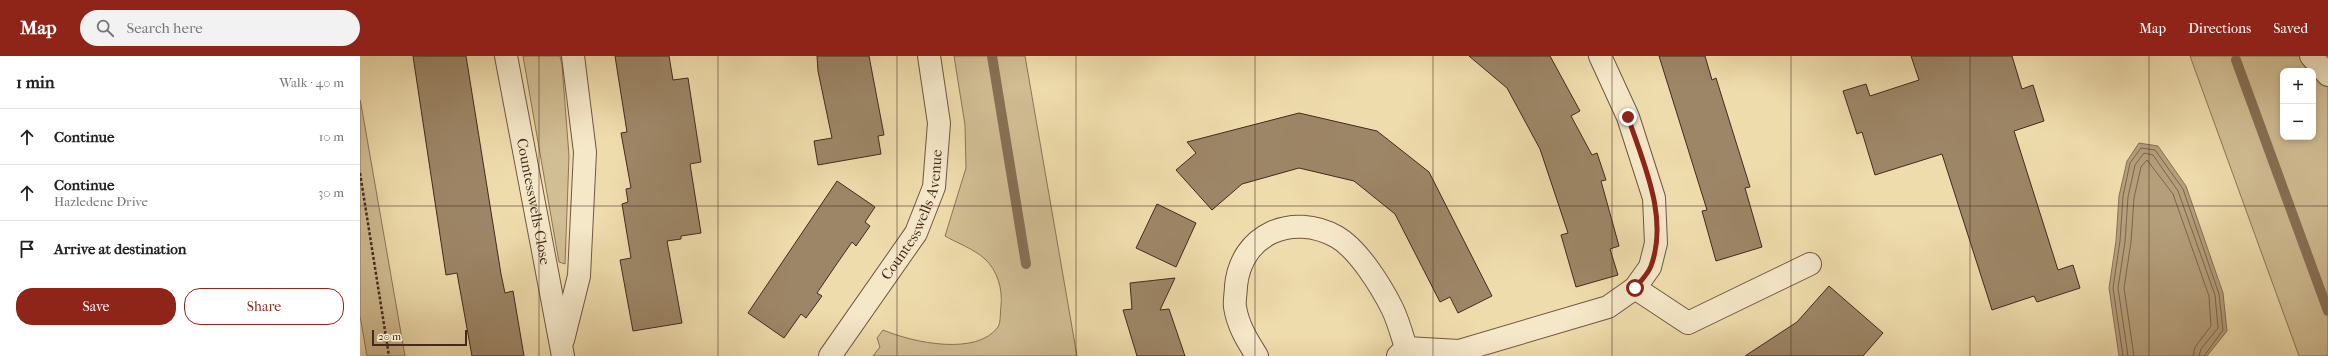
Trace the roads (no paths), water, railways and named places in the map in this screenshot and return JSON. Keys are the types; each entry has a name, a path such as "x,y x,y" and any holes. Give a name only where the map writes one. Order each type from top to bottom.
{"street":[{"name":"Countesswells Close","path":"506,56 562,351"},
{"name":"Countesswells Close","path":"562,351 579,276 585,152 573,56"},
{"name":"Countesswells Avenue","path":"830,356 916,233 934,187 939,123 928,56"},
{"path":"1258,356 1241,331 1234,306 1238,269 1255,242 1281,228 1311,227 1337,237 1359,257 1392,308 1402,352 1459,351 1608,307 1635,288 1650,267 1656,243 1654,198 1628,117 1600,56"},
{"path":"2311,56 2328,75"},
{"path":"1635,288 1688,323 1810,264"}],"water":[{"path":"2139,143 2158,146 2186,186 2223,293 2227,331 2207,356 2119,356 2109,288 2116,241 2119,196 2127,161"}],"waterway":[{"path":"992,56 1026,264"},
{"path":"2236,60 2328,311"}]}
